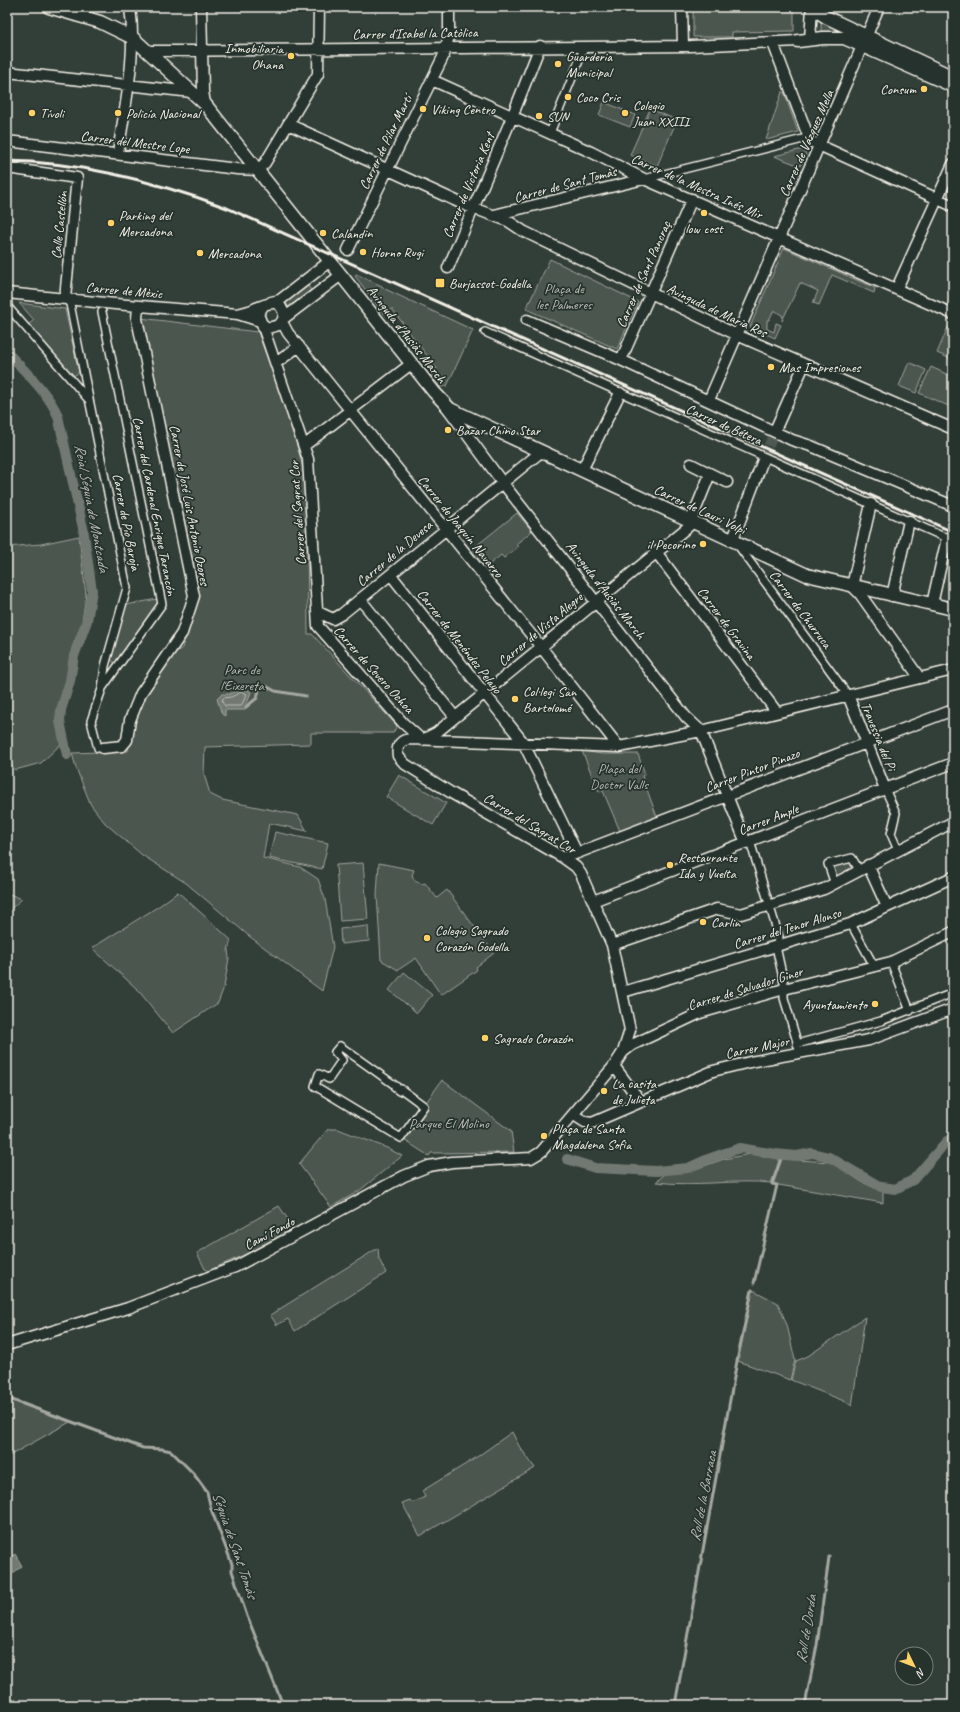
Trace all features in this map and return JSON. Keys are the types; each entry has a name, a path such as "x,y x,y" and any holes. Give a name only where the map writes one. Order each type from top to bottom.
{"street":[{"name":"Avinguda d'Ausiàs March","path":"49,7 100,22 133,38 205,104 444,405 502,482 686,717 701,731"},
{"path":"118,153 128,86 133,38 130,7"},
{"path":"201,7 205,104"},
{"path":"258,170 265,163 318,74 319,7"},
{"path":"447,47 448,7"},
{"path":"682,7 683,45"},
{"path":"812,7 865,41 953,86"},
{"path":"810,40 812,7"},
{"name":"Carrer de Vázquez Mella","path":"709,400 820,147 879,7"},
{"path":"798,41 836,37 865,41 953,77"},
{"name":"Carrer d'Isabel la Catòlica","path":"148,51 683,45 798,41"},
{"path":"773,43 815,157"},
{"name":"Carrer de Victoria Kent","path":"448,268 512,117 540,46"},
{"path":"550,133 585,46"},
{"name":"Carrer de Pilar Martí","path":"348,250 447,47"},
{"path":"7,72 192,92"},
{"name":"Carrer de la Mestra Inés Mir","path":"432,80 550,133 644,179 897,288 953,314"},
{"name":"Avinguda de Maria Ros","path":"288,124 465,205 494,215 650,294 737,335 953,429"},
{"path":"807,138 820,147 953,206"},
{"name":"Carrer de Sant Tomàs","path":"494,215 807,138"},
{"name":"Carrer del Mestre Lope","path":"7,141 118,153 237,169 258,170"},
{"path":"897,288 936,198 953,164"},
{"path":"618,184 623,177 620,166"},
{"name":"Calle Castellón","path":"7,168 77,178 67,299"},
{"name":"Carrer de Sant Pancraç","path":"621,360 692,199"},
{"path":"517,226 515,217 521,209"},
{"name":"Carrer de Mèxic","path":"238,314 280,300 330,261"},
{"path":"282,320 281,308 267,304 258,314 261,322 272,328 341,274"},
{"name":"Carrer de Mèxic","path":"7,293 238,314 261,322"},
{"name":"Carrer de Pío Baroja","path":"67,299 127,588 105,666 102,688 91,721 100,748"},
{"path":"7,306 88,399"},
{"name":"Carrer de José Luis Antonio Ozores","path":"100,748 122,746 126,743 130,720 138,699 182,633 194,596 137,319 138,306"},
{"name":"Carrer del Cardenal Enrique Tarancón","path":"102,312 162,604 102,688"},
{"name":"Carrer de Joaquín Navarro","path":"282,320 283,326 541,647 619,748"},
{"name":"Carrer de Bétera","path":"527,320 621,360 792,440 811,446 952,503"},
{"name":"Carrer del Sagrat Cor","path":"261,322 305,445 310,470 318,612"},
{"name":"Carrer de Bétera","path":"485,332 950,539"},
{"path":"276,363 299,346"},
{"path":"305,445 411,364"},
{"path":"776,428 804,365"},
{"path":"582,470 620,393"},
{"name":"Carrer de Lauri Volpi","path":"444,405 733,539 807,575 953,609"},
{"name":"Carrer de la Devesa","path":"318,612 333,619 391,575 445,528 542,451"},
{"path":"733,539 764,460"},
{"path":"691,464 727,482"},
{"path":"692,521 710,474"},
{"path":"871,504 852,586 860,594 918,677"},
{"name":"Carrer de Vista Alegre","path":"422,740 433,735 484,694 595,601 689,526 692,521"},
{"path":"892,596 909,521"},
{"name":"Carrer de Churruca","path":"733,539 848,695"},
{"path":"932,604 950,539"},
{"name":"Carrer de Gravina","path":"656,552 776,712"},
{"name":"Carrer de Menéndez Pelayo","path":"391,575 523,742 577,853"},
{"path":"360,599 455,717"},
{"name":"Carrer de Severo Ochoa","path":"318,612 318,626 321,631 403,723 422,740"},
{"path":"422,740 523,742 619,748 701,731 918,677 953,670"},
{"name":"Travessia del Pi","path":"848,695 885,789"},
{"name":"Carrer Pintor Pinazo","path":"562,857 577,853 953,710"},
{"path":"701,731 748,842 770,906 779,937 777,951 784,989 784,998 799,1048 882,1021 953,993"},
{"name":"Carrer del Sagrat Cor","path":"422,740 406,739 398,746 398,756 405,764 453,794 562,857 576,867 594,901 612,945 630,1030 623,1052"},
{"name":"Carrer Ample","path":"594,901 953,763"},
{"path":"885,789 896,813 891,834 898,850"},
{"path":"612,945 717,909 741,914 835,884 868,865 953,822"},
{"path":"835,884 828,864 852,858 859,870"},
{"path":"868,865 887,907"},
{"name":"Carrer del Tenor Alonso","path":"623,992 851,924 953,877"},
{"path":"851,924 874,966"},
{"name":"Carrer de Salvador Giner","path":"574,1115 614,1066 623,1052 642,1040 700,1014 784,989 891,962 953,932"},
{"path":"891,962 910,1011"},
{"name":"Carrer Major","path":"574,1115 585,1122 592,1123 713,1071 799,1048 869,1040 953,1009"},
{"path":"340,1046 342,1047 396,1086 395,1088 399,1091 401,1089 424,1106 401,1138 315,1086 319,1074 329,1079 342,1060 335,1052 340,1046"},
{"path":"614,1066 641,1102"},
{"name":"Camí Fondo","path":"7,1345 128,1308 235,1267 404,1176 429,1166 452,1162 531,1158 541,1152 574,1115"}],"green space":[{"path":"693,7 794,7 794,31 732,32 732,37 693,37"},
{"path":"821,21 847,32 821,33"},
{"path":"782,92 784,92 798,132 766,140"},
{"path":"604,102 635,115 630,127 599,115"},
{"path":"650,109 677,120 657,166 630,155"},
{"path":"803,149 806,154 800,166 774,156"},
{"path":"784,248 875,288 874,293 832,275 819,305 813,303 818,291 800,283 782,321 783,316 774,310 769,320 767,320 767,329 774,332 776,323 781,325 775,338 750,327"},
{"name":"Plaça de les Palmeres","path":"550,259 638,302 617,349 526,309"},
{"path":"356,274 473,330 447,386 440,387 430,375 437,369 392,309 384,314 355,276"},
{"path":"308,286 311,290 287,308 284,304"},
{"path":"19,303 65,309 79,373 73,376 28,325 34,320"},
{"name":"Parc de l'Eixereta","path":"140,318 258,332 292,426 303,468 307,531 308,634 312,634 397,726 393,733 311,733 311,744 205,747 204,774 210,794 222,800 298,815 307,831 269,823 263,858 300,867 318,879 325,899 333,947 322,991 249,936 186,883 142,855 105,823 91,805 76,768 72,753 128,751 133,720 143,695 171,656 182,648 197,599"},
{"path":"948,327 953,329 953,360 937,353"},
{"path":"909,362 926,370 916,393 899,386"},
{"path":"931,367 953,377 953,408 919,393"},
{"path":"517,513 532,531 516,544 518,547 504,558 501,555 485,568 471,550"},
{"path":"79,536 86,595 82,622 72,648 67,679 56,717 62,743 41,763 15,770 7,758 7,547 41,544"},
{"path":"157,599 158,603 115,663 111,660 126,605"},
{"name":"Plaça del Doctor Valls","path":"582,751 602,754 638,754 645,774 642,776 657,817 620,831 603,791 599,792"},
{"path":"399,775 446,803 433,825 386,797"},
{"path":"275,832 328,843 322,869 269,858"},
{"path":"853,860 857,870 833,883 828,866"},
{"path":"363,863 368,919 340,921 336,865"},
{"path":"379,863 414,870 412,875 415,881 422,884 425,883 437,898 447,890 494,953 476,967 477,970 441,995 416,958 398,970 381,960 377,895"},
{"path":"178,892 231,940 228,950 229,958 224,987 218,1003 173,1033 137,989 92,948 159,906"},
{"path":"7,893 22,899 7,912"},
{"path":"368,926 369,941 341,944 340,929"},
{"path":"404,972 432,995 417,1013 389,990"},
{"name":"Parque El Molino","path":"442,1080 511,1131 514,1152 431,1153 429,1156 401,1138"},
{"path":"328,1129 338,1129 387,1148 402,1156 359,1191 331,1207 299,1164"},
{"path":"750,1154 780,1159 772,1183 743,1182 685,1184 656,1182 665,1174 690,1171 724,1159"},
{"path":"782,1159 831,1162 862,1182 883,1192 883,1203 773,1184"},
{"path":"279,1206 294,1228 246,1254 208,1271 205,1269 197,1253"},
{"path":"378,1248 379,1259 386,1273 295,1331 288,1319 277,1325 270,1315"},
{"path":"753,1290 778,1303 787,1325 795,1360 790,1380 738,1361"},
{"path":"865,1317 852,1406 844,1401 791,1380 796,1361 808,1356"},
{"path":"7,1399 70,1422 7,1457"},
{"path":"512,1432 519,1446 535,1468 420,1536 402,1503 410,1500 412,1503 425,1497 422,1491 474,1459"}],"water":[{"path":"240,688 247,689 251,692 245,710 225,710 225,716 222,714 217,699 222,694 230,694"},
{"path":"15,1554 22,1566 7,1578 7,1559"}],"waterway":[{"name":"Reial Séquia de Montcada","path":"7,352 42,390 54,407 58,416 83,528 92,591 87,621 74,656 70,681 61,710 60,721 67,755"},
{"path":"266,686 275,691 306,696"},
{"path":"246,707 257,698 259,690"},
{"name":"Reial Séquia de Montcada","path":"567,1159 595,1168 656,1171 688,1168 708,1159 740,1148 797,1156 812,1153 829,1157 881,1187 895,1189 913,1180 947,1141 953,1138"},
{"name":"Roll de la Barraca","path":"754,1283 777,1185 772,1184 782,1155"},
{"name":"Roll de la Barraca","path":"675,1705 737,1361 752,1290"},
{"name":"Séquia de Sant Tomàs","path":"7,1398 143,1448 171,1451 193,1473 207,1492 211,1509 232,1564 232,1571 247,1616 283,1705"},
{"name":"Roll de Dorda","path":"805,1705 817,1645 829,1557"}],"tunnel":[{"path":"763,460 776,428"}],"railway":[{"path":"7,161 35,162 92,169 147,182 227,208 953,532"}],"place":[{"name":"Inmobiliaria Ohana","path":"291,56"},
{"name":"Guarderia Municipal","path":"558,64"},
{"name":"Consum","path":"924,89"},
{"name":"Coco Cris","path":"568,97"},
{"name":"Viking Centro","path":"423,109"},
{"name":"Tívoli","path":"32,113"},
{"name":"Policía Nacional","path":"118,113"},
{"name":"Colegio Juan XXIII","path":"625,113"},
{"name":"SUN","path":"539,116"},
{"name":"low cost","path":"704,213"},
{"name":"Parking del Mercadona","path":"111,223"},
{"name":"Calandin","path":"323,233"},
{"name":"Horno Rugi","path":"363,252"},
{"name":"Mercadona","path":"200,253"},
{"name":"Burjassot-Godella","path":"440,283"},
{"name":"Mas Impresiones","path":"771,367"},
{"name":"Bazar Chino Star","path":"448,430"},
{"name":"il Pecorino","path":"703,544"},
{"name":"Col·legi San Bartolomé","path":"515,699"},
{"name":"Restaurante Ida y Vuelta","path":"670,865"},
{"name":"Carlin","path":"703,922"},
{"name":"Colegio Sagrado Corazón Godella","path":"427,938"},
{"name":"Ayuntamiento","path":"875,1004"},
{"name":"Sagrado Corazón","path":"485,1038"},
{"name":"La casita de Julieta","path":"604,1091"},
{"name":"Plaça de Santa Magdalena Sofia","path":"544,1136"}]}
